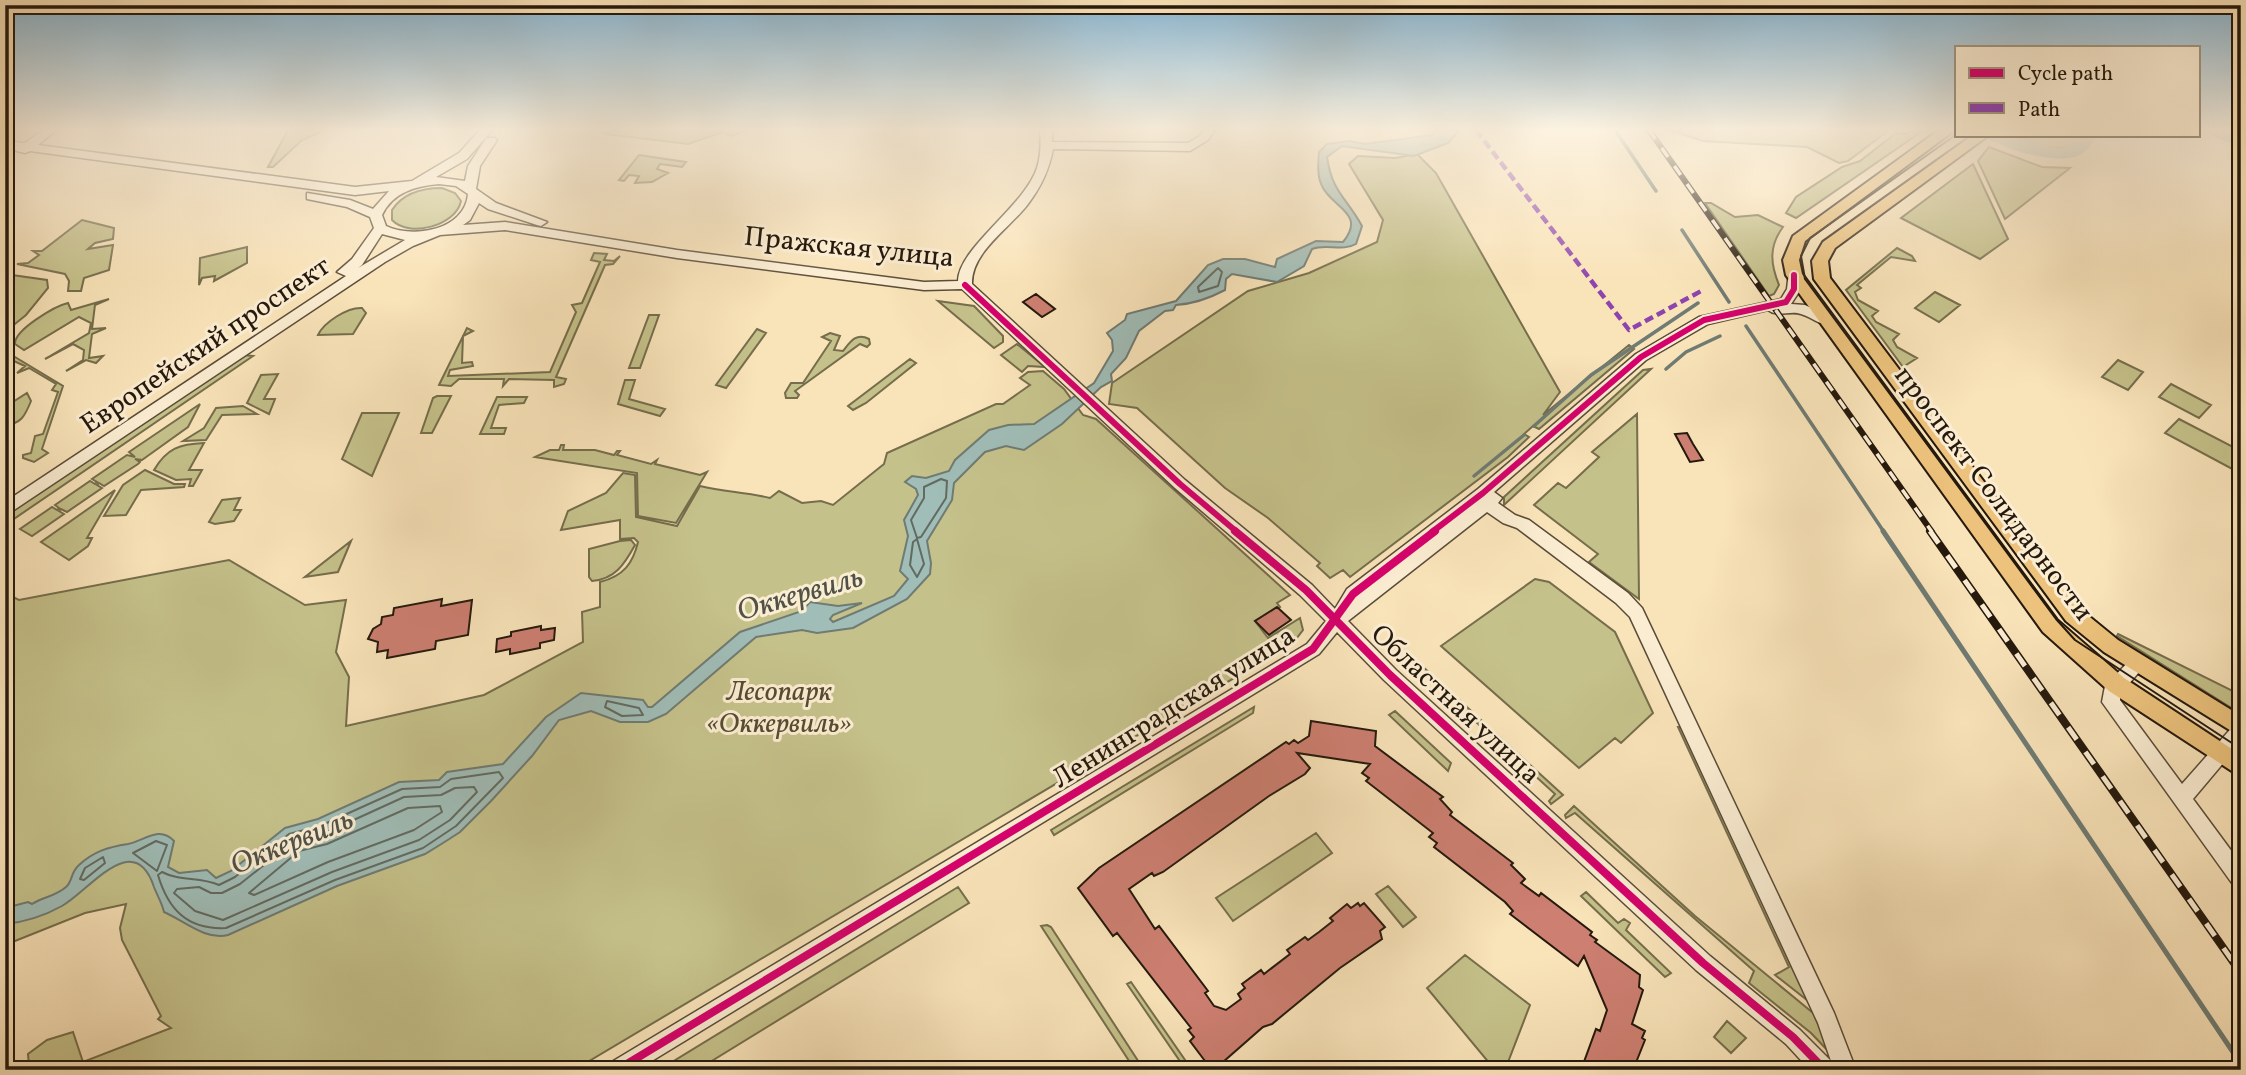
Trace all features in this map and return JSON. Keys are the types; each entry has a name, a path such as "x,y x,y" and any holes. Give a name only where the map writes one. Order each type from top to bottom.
{"main road":[{"path":"1794,275 1791,260 1798,239 1879,180"},
{"name":"проспект Солидарности","path":"1920,180 1829,245 1820,256 1818,266 1822,279 2073,615 2138,663 2241,728"},
{"name":"проспект Солидарности","path":"1794,275 2050,626 2069,647 2117,685 2241,767"}],"street":[{"path":"214,180 350,204 400,237 440,231 466,216 473,206 473,180"},
{"path":"256,180 355,191 415,184 422,180"},
{"name":"Пражская улица","path":"415,184 446,180"},
{"name":"Пражская улица","path":"447,180 472,191 492,206 536,221 653,243 965,285"},
{"path":"937,280 965,270 1038,180"},
{"name":"Европейский проспект","path":"5,500 342,274 357,262 388,198 415,184"},
{"name":"Пражская улица","path":"440,231 489,225 527,227 713,259 924,286 965,285"},
{"name":"Европейский проспект","path":"5,510 380,259 408,243 440,231"},
{"path":"965,270 965,285"},
{"path":"1794,275 1794,289 1787,305 1807,310 1828,321"},
{"name":"Областная улица","path":"965,285 1180,484 1264,552 1703,963 1793,1037 1825,1070"},
{"name":"Ленинградская улица","path":"617,1070 1248,691 1313,649 1336,621 1483,500 1619,374 1675,335 1714,317 1787,305"},
{"path":"1483,500 1509,519 1523,524 1622,598 1636,614 1827,1020 1845,1070"},
{"path":"2138,663 2111,691 2111,702 2241,880"},
{"path":"2181,799 2241,728"}],"green space":[{"path":"637,180 655,180 652,182 635,183"},
{"path":"1359,180 1440,180 1560,392 1543,415 1629,345 1634,349 1539,429 1533,426 1524,434 1529,437 1508,457 1350,577 1343,570 1330,578 1317,566 1320,563 1268,518 1225,488 1137,408 1109,404 1112,383 1248,291 1309,273 1377,242 1383,220"},
{"path":"1822,180 1851,180 1796,218 1786,213 1796,197"},
{"path":"1951,180 1981,180 2008,239 1980,259 1901,218"},
{"path":"1987,180 2054,180 2005,219"},
{"path":"442,188 455,193 461,201 457,210 441,223 431,227 409,228 392,220 392,210 402,199 420,190"},
{"path":"1705,203 1711,203 1735,217 1758,215 1783,227 1775,241 1772,255 1779,285 1774,294 1769,296"},
{"path":"82,220 114,228 113,239 95,243 88,249 113,245 109,270 84,278 81,291 68,291 69,281 65,274 17,264 28,263 39,255 33,251 42,251"},
{"path":"247,247 247,263 214,281 215,276 202,278 199,285 200,258"},
{"path":"1897,248 1912,256 1915,261 1891,257 1857,285 1861,288 1855,292 1858,300 1878,311 1872,316 1876,322 1899,334 1893,340 1897,347 1917,358 1903,367 1846,290"},
{"path":"594,253 607,254 604,260 614,261 620,256 613,264 605,265 556,377 566,379 564,384 554,387 554,380 509,379 503,386 504,379 459,379 451,386 439,385 463,336 462,363 472,362 473,366 450,370 448,376 550,372 576,312 572,305 582,303 600,262 591,260"},
{"path":"5,274 47,280 48,288 26,315 5,332"},
{"path":"1935,292 1960,305 1939,322 1915,308"},
{"path":"109,299 95,305 92,329 106,328 92,334 89,358 103,356 96,363 86,360 66,371 83,360 84,350 73,344 45,359 89,333 91,323 79,317 24,350 15,344 21,332 54,309 68,303 71,310"},
{"path":"938,301 974,306 1003,336 1003,342 994,348"},
{"path":"362,308 366,313 353,334 318,335 325,325 337,316"},
{"path":"649,315 659,315 640,368 629,368"},
{"path":"757,329 766,333 726,388 716,385"},
{"path":"830,333 840,336 834,350 843,351 854,339 860,337 869,339 870,344 867,347 860,344 795,391 799,395 797,398 786,398 785,393 791,383 803,383 831,341 822,337"},
{"path":"1017,344 1045,367 1028,366 1022,372 1001,355"},
{"path":"5,351 63,386 42,449 48,453 34,462 23,458 23,455 31,453 35,436 43,434 58,392 52,390 56,384 29,368 17,373 25,366 5,357"},
{"path":"243,355 253,356 5,525 5,516"},
{"path":"910,359 916,363 866,403 853,410 848,406"},
{"path":"2118,360 2143,372 2128,390 2102,377"},
{"path":"1651,369 1504,505 1504,497 1643,370"},
{"name":"Лесопарк «Оккервиль»","path":"1043,371 1064,389 1083,415 1096,419 1290,595 1277,603 1280,607 1255,621 1268,638 1300,618 1303,630 1293,643 574,1070 26,1070 29,1066 28,1054 47,1040 73,1032 83,1062 171,1028 158,1019 161,1016 122,940 120,928 126,904 85,913 5,945 5,593 19,600 229,560 305,605 346,600 336,652 349,677 346,726 484,695 583,642 582,612 600,607 600,582 626,568 638,542 634,538 620,539 620,520 561,530 568,511 606,493 623,473 635,475 636,517 677,526 700,486 770,498 779,491 802,503 821,501 833,505 884,464 887,453 996,404 1003,404 1030,385 1020,378 1028,372"},
{"path":"278,374 264,399 275,399 269,414 247,403 261,375"},
{"path":"625,380 635,380 629,399 665,409 660,416 618,404"},
{"path":"2171,384 2211,405 2199,418 2159,397"},
{"path":"27,393 31,401 24,415 19,421 5,425 5,407"},
{"path":"451,396 432,433 421,433 433,398"},
{"path":"497,397 527,397 524,403 499,405 491,428 506,428 504,434 480,434"},
{"path":"200,404 188,427 142,460 135,459 140,462 138,464 104,486 99,483 97,485 102,488 67,512 61,509 59,511 64,514 32,536 20,529 52,507 57,510 59,508 55,505 90,481 95,484 97,482 92,479 127,455 135,457 129,452"},
{"path":"243,406 257,414 222,415 206,440 183,441 204,428 216,408"},
{"path":"362,413 399,413 372,476 342,459"},
{"path":"1637,414 1639,599 1589,562 1598,554 1534,505 1558,483 1566,488 1599,457 1592,452"},
{"path":"2179,419 2241,451 2241,466 2236,471 2165,433"},
{"path":"204,443 189,470 202,470 193,486 189,486 191,479 176,480 154,470 169,452"},
{"path":"561,445 564,445 563,450 595,450 614,455 620,451 617,455 651,464 657,460 655,464 700,475 707,472 676,523 638,516 637,473 535,457 550,450 559,450"},
{"path":"145,470 174,484 185,484 184,487 141,490 126,515 104,516 123,485"},
{"path":"115,490 87,538 92,538 88,546 69,560 41,542"},
{"path":"240,498 234,510 241,510 234,521 215,524 209,522 222,500"},
{"path":"631,540 635,545 627,559 613,574 592,581 589,577 589,549"},
{"path":"351,541 338,572 305,577"},
{"path":"1535,579 1549,582 1615,632 1653,713 1621,743 1615,738 1579,768 1441,646"},
{"path":"2118,634 2241,695 2241,714 2117,636"},
{"path":"1422,666 1563,795 1551,804 1549,801 1555,794 1418,669"},
{"path":"1254,707 1253,713 1054,835 1051,830"},
{"path":"1395,711 1451,763 1448,771 1389,715"},
{"path":"1678,727 1683,727 1812,1004 1775,975 1789,967"},
{"path":"1574,806 1695,916 1818,1017 1831,1054 1811,1033 1749,983 1754,971 1575,813 1566,818 1565,815"},
{"path":"1316,833 1332,853 1233,921 1216,898"},
{"path":"1388,886 1416,917 1403,927 1376,894"},
{"path":"958,887 969,903 697,1070 659,1070"},
{"path":"1586,892 1618,923 1624,919 1630,923 1626,930 1671,973 1665,977 1581,896"},
{"path":"1041,926 1051,927 1144,1070 1135,1070"},
{"path":"1465,955 1530,1005 1505,1070 1495,1070 1427,988"},
{"path":"1131,982 1192,1070 1186,1070 1127,984"},
{"path":"1727,1021 1746,1038 1731,1053 1714,1037"}],"water":[{"name":"Оккервиль","path":"1320,180 1333,180 1362,226 1356,244 1312,249 1304,266 1277,282 1232,274 1226,279 1225,290 1165,311 1139,331 1126,358 1111,374 1112,381 1101,387 1062,424 1024,450 1006,446 985,452 954,483 952,500 927,541 930,574 907,599 853,628 817,633 802,630 756,637 666,714 648,722 620,722 591,711 559,720 532,756 460,832 425,854 337,886 228,935 211,935 164,912 145,870 135,863 123,863 111,868 55,910 28,920 5,924 5,908 28,902 32,904 62,890 68,885 79,865 102,850 163,834 174,841 168,867 179,873 207,870 216,878 231,871 285,828 318,819 399,782 439,780 447,772 503,764 546,717 581,693 643,700 648,707 652,707 740,632 802,611 810,602 838,606 862,603 833,615 830,619 833,622 894,596 908,579 900,571 908,536 904,520 918,495 916,489 905,482 912,476 926,478 949,471 955,460 989,430 1008,425 1034,424 1094,383 1113,351 1112,340 1107,333 1125,320 1127,314 1176,301 1208,265 1223,259 1245,259 1275,267 1277,259 1316,241 1343,242 1351,224 1349,217"}],"building":[{"path":"1036,294 1055,309 1042,317 1023,302"},
{"path":"1687,433 1703,460 1690,462 1675,434"},
{"path":"442,599 441,606 472,600 468,635 436,641 435,649 387,658 388,650 377,652 378,642 368,639 373,629 381,624 382,617 393,615 394,608"},
{"path":"1277,607 1291,620 1269,635 1255,621"},
{"path":"541,626 541,630 555,628 554,640 540,643 540,648 510,654 510,649 496,652 497,639 511,636 511,632"},
{"path":"1311,721 1376,731 1375,746 1443,797 1440,799 1452,812 1450,815 1513,863 1511,865 1525,879 1521,883 1539,896 1541,893 1592,932 1590,935 1597,940 1595,942 1640,975 1639,987 1643,990 1632,1024 1645,1031 1642,1038 1645,1040 1633,1070 1581,1070 1596,1029 1600,1031 1607,1010 1584,956 1578,966 1510,914 1513,911 1505,902 1434,847 1437,843 1429,837 1433,833 1366,781 1369,778 1362,773 1370,764 1297,753 1310,768 1305,774 1269,796 1163,872 1154,876 1152,873 1129,889 1155,929 1159,926 1208,991 1205,993 1214,1006 1226,1010 1241,999 1238,994 1245,988 1242,984 1261,970 1264,974 1290,954 1287,950 1305,937 1308,940 1333,921 1330,918 1347,904 1351,908 1358,903 1360,906 1364,903 1385,927 1380,931 1382,939 1340,968 1272,1024 1263,1027 1223,1062 1208,1065 1190,1041 1194,1037 1188,1030 1191,1028 1117,933 1113,936 1078,888 1099,868 1286,742 1289,744 1294,740 1298,743 1309,736"}],"waterway":[{"path":"1649,180 1656,191"},
{"path":"1682,230 1729,302"},
{"path":"1534,426 1591,375 1698,303"},
{"path":"1746,326 1884,532"},
{"path":"1666,369 1686,352 1720,336"},
{"path":"1474,476 1524,435"},
{"path":"1883,531 2241,1064"}],"tram line":[{"path":"1892,180 1810,238 1801,256 1805,279 2056,619 2075,640 2241,749"}],"railway":[{"path":"1684,180 1932,532"},
{"path":"1930,531 2241,973"}],"marked path":[{"path":"1514,180 1629,330 1703,290"}],"cycle path":[{"path":"617,1070 1313,649 1336,621 1353,594 1483,493 1641,357 1704,320 1786,302 1794,289 1794,275"},
{"path":"965,285 1180,484 1306,590 1390,675 1703,963 1793,1037 1825,1070"}]}
